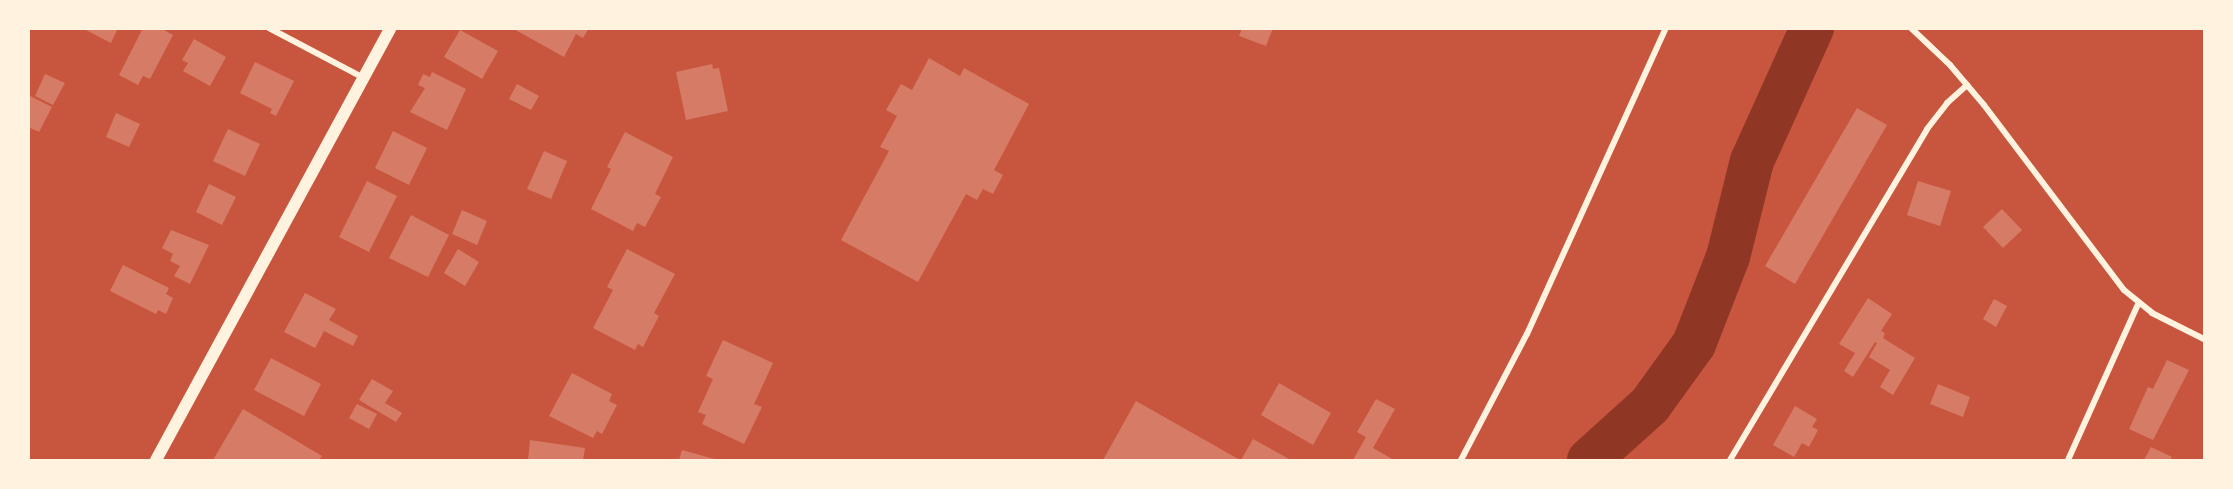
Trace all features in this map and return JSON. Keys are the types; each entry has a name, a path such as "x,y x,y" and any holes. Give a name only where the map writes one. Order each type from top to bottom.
{"main road":[{"path":"156,460 391,28"}],"street":[{"path":"269,28 364,78"},
{"path":"1461,460 1527,334 1666,28"},
{"path":"1911,28 1967,85 2108,271 2138,304 2167,322 2205,339"},
{"path":"1730,460 1927,129 1947,103 1967,85"},
{"path":"2068,460 2138,304"}],"building":[{"path":"82,28 118,28 111,43"},
{"path":"143,28 160,28 173,35 150,79 143,76 138,85 119,75"},
{"path":"512,28 589,28 583,38 576,34 564,57"},
{"path":"1242,28 1273,28 1266,46 1239,36"},
{"path":"460,30 498,51 482,79 444,57"},
{"path":"194,39 226,57 210,86 183,71 188,63 182,60"},
{"path":"929,58 960,76 964,68 1029,104 994,170 1003,175 993,194 983,189 977,200 966,194 918,282 841,240 889,151 880,147 897,116 886,110 901,84 912,90"},
{"path":"255,62 294,81 276,116 270,113 272,109 240,93"},
{"path":"712,64 713,69 719,68 728,111 686,120 676,72"},
{"path":"432,72 466,89 447,130 410,112 425,88 418,85 423,74 430,77"},
{"path":"45,74 65,83 53,105 35,96"},
{"path":"517,84 539,96 531,110 509,99"},
{"path":"30,96 52,107 39,132 28,127"},
{"path":"1857,108 1887,125 1795,284 1765,266"},
{"path":"116,113 140,124 129,147 106,137"},
{"path":"228,129 260,144 245,176 213,161"},
{"path":"393,131 427,148 409,185 375,168"},
{"path":"625,132 673,157 655,194 661,197 645,227 637,223 633,231 591,209 611,169 607,167"},
{"path":"544,151 567,161 551,199 527,189"},
{"path":"367,181 397,196 369,252 339,237"},
{"path":"1918,181 1951,191 1940,226 1907,215"},
{"path":"209,184 236,197 222,225 196,212"},
{"path":"2002,209 2022,230 2003,248 1983,227"},
{"path":"462,210 487,221 477,245 452,234"},
{"path":"411,215 449,235 428,277 389,258"},
{"path":"171,230 209,245 190,284 174,276 180,266 170,261 173,254 162,248"},
{"path":"458,249 479,262 465,286 444,273"},
{"path":"627,249 675,274 654,313 659,316 643,347 638,344 635,350 593,328 613,290 607,287"},
{"path":"123,265 169,288 166,294 173,298 166,314 158,310 156,314 110,291"},
{"path":"305,293 336,309 329,320 358,336 353,346 324,331 315,348 284,332"},
{"path":"1868,298 1892,314 1881,331 1885,333 1883,338 1915,358 1893,395 1880,387 1890,370 1869,357 1877,343 1875,342 1853,377 1844,371 1855,353 1839,344"},
{"path":"1994,299 2007,306 1996,327 1983,319"},
{"path":"723,340 773,363 754,404 762,407 744,444 702,424 706,415 698,412 713,379 706,376"},
{"path":"271,358 321,384 304,416 254,390"},
{"path":"2167,360 2189,370 2153,440 2129,429 2148,387 2153,389"},
{"path":"572,373 612,394 609,401 617,405 602,434 597,431 593,438 549,416"},
{"path":"372,379 393,391 385,403 402,413 396,422 359,400"},
{"path":"1279,383 1331,413 1313,445 1261,415"},
{"path":"1938,384 1970,397 1963,417 1930,404"},
{"path":"1376,399 1395,409 1373,448 1394,460 1353,460 1366,437 1357,432"},
{"path":"1136,401 1240,460 1103,460"},
{"path":"357,404 377,414 369,429 349,418"},
{"path":"1795,406 1817,419 1812,427 1818,430 1809,447 1802,443 1794,457 1773,445"},
{"path":"243,409 322,456 319,460 213,460"},
{"path":"1253,439 1291,460 1241,460"},
{"path":"530,440 585,448 583,460 528,460"},
{"path":"2151,447 2172,457 2170,460 2144,460"},
{"path":"682,450 718,460 679,460"}],"waterway":[{"path":"1589,460 1650,405 1694,344 1728,257 1752,161 1812,28"}]}
